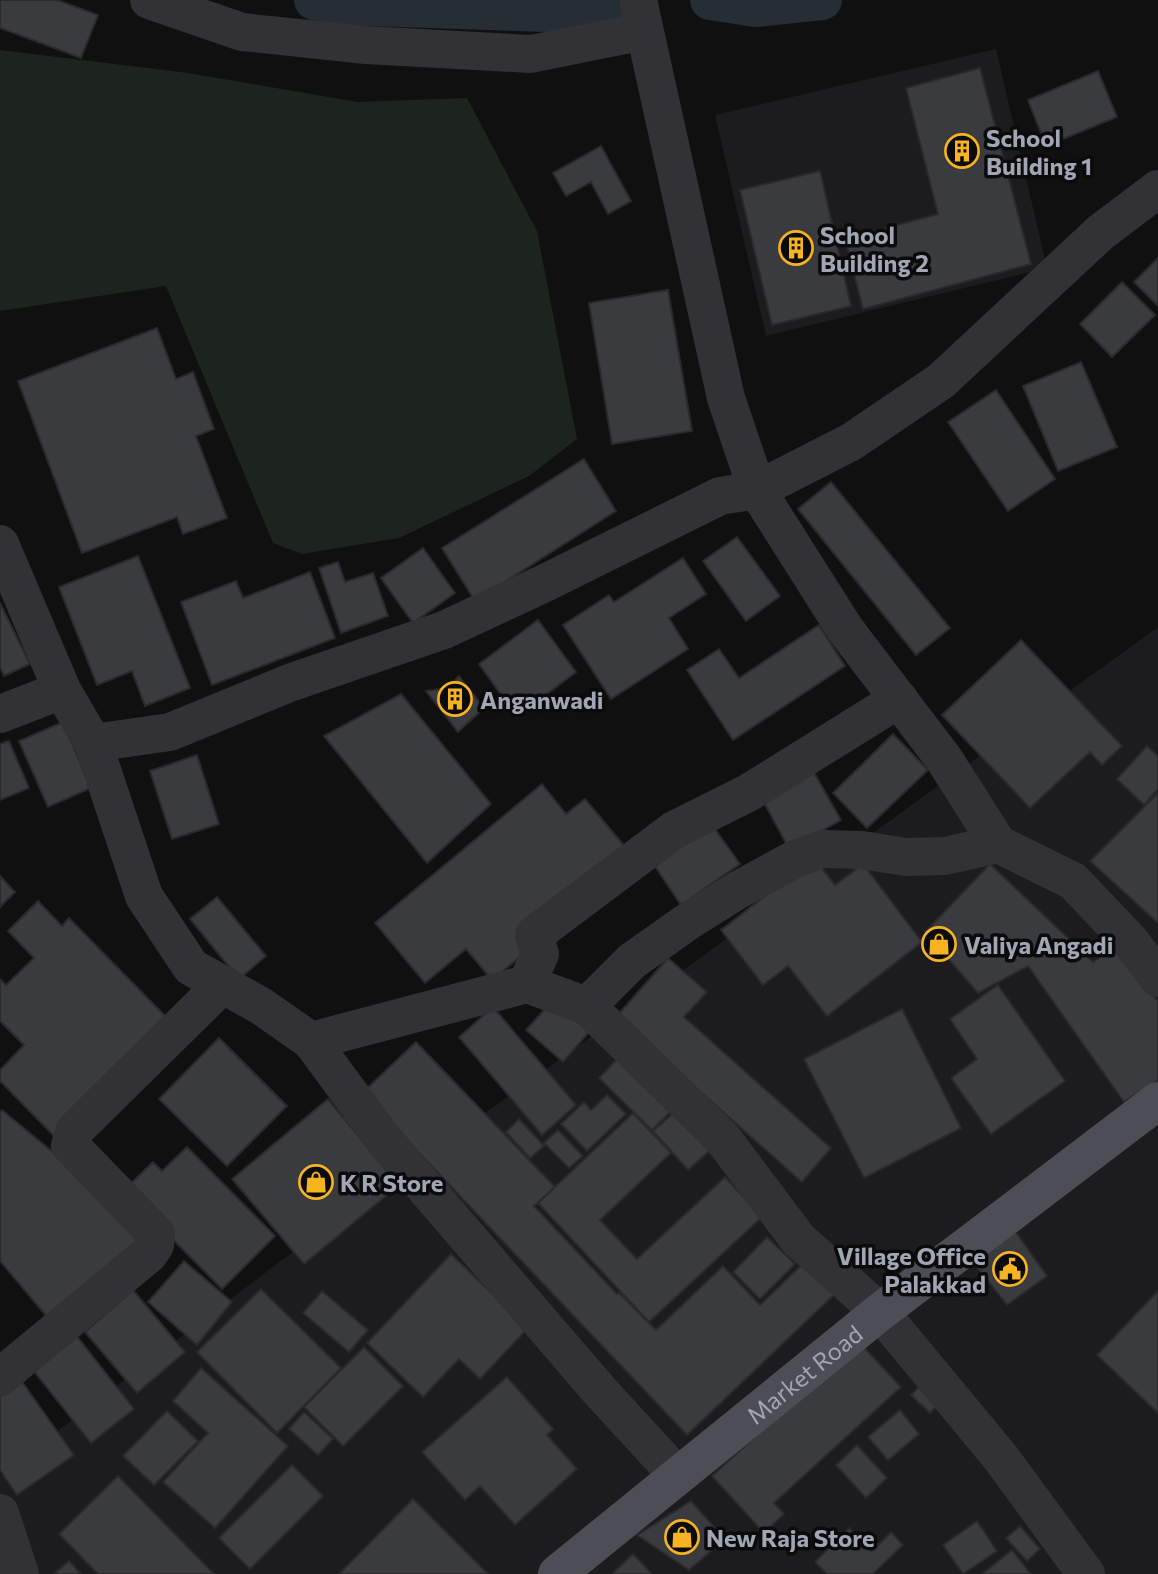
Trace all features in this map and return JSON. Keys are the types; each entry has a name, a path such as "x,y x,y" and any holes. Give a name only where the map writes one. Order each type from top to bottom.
{"main road":[{"name":"Market Road","path":"557,1574 880,1312 1158,1101"}],"street":[{"path":"149,0 242,32 366,45 531,54 642,15 726,398 757,489 845,629 944,759 998,845 1073,881 1130,941 1158,978"},
{"path":"93,743 170,733 292,682 444,630 720,496 757,489 851,442 941,381 1101,232 1158,189"},
{"path":"0,544 62,690 93,743 144,897 191,967 261,1006 311,1041 384,1140 599,1390 677,1475"},
{"path":"0,714 62,690"},
{"path":"527,984 540,954 534,935 587,893 674,830 748,793 899,699"},
{"path":"587,1006 632,961 665,937 738,890 795,859 822,849 862,850 906,857 945,856 998,845"},
{"path":"0,1377 140,1261 155,1245 156,1234 70,1145 75,1130 223,984"},
{"path":"311,1041 527,984 587,1006 723,1139 798,1239 880,1312 1001,1458 1086,1574"},
{"path":"0,1513 20,1574"}],"shaded area":[{"path":"996,49 1047,268 766,336 715,115"},
{"path":"0,50 188,73 358,102 467,98 537,231 577,439 529,476 399,538 302,554 273,543 166,286 0,311"},
{"name":"Valiya Angadi","path":"1158,627 1158,1574 0,1574 0,1475 282,1260"}],"building":[{"path":"0,0 57,0 98,15 81,58 0,28"},
{"name":"School Building 1","path":"980,68 1031,264 863,309 845,239 938,214 906,88"},
{"path":"1098,71 1117,117 1046,146 1028,100"},
{"path":"601,146 631,201 608,214 591,182 566,196 553,173"},
{"name":"School Building 2","path":"820,171 851,306 772,325 740,190"},
{"path":"1158,258 1158,306 1134,282"},
{"path":"1122,282 1155,315 1112,357 1080,324"},
{"path":"668,290 692,431 612,444 589,303"},
{"path":"157,328 176,379 193,372 214,429 196,436 227,518 183,534 177,517 82,553 18,381"},
{"path":"1081,362 1117,447 1058,471 1023,386"},
{"path":"996,390 1055,479 1008,511 948,422"},
{"path":"584,459 616,511 475,601 442,548"},
{"path":"831,482 950,628 916,655 798,509"},
{"path":"737,537 780,596 746,621 703,561"},
{"path":"423,548 455,593 413,623 381,578"},
{"path":"138,556 190,688 145,706 132,671 97,685 59,587"},
{"path":"683,558 706,594 669,618 688,649 611,699 563,625 609,595 614,602"},
{"path":"338,562 345,582 373,573 388,616 341,633 319,568"},
{"path":"310,572 335,638 212,685 181,602 236,581 243,598"},
{"path":"0,603 30,664 4,676 0,667"},
{"path":"538,620 576,672 517,717 479,664"},
{"path":"819,625 845,666 733,740 687,670 719,649 739,678"},
{"path":"1021,640 1122,746 1102,765 1090,752 1030,808 942,715"},
{"name":"Anganwadi","path":"459,676 484,708 458,732 426,691 447,688"},
{"path":"401,694 491,804 427,863 324,736"},
{"path":"63,722 91,788 48,807 19,741"},
{"path":"893,734 928,770 867,828 833,793"},
{"path":"9,741 29,788 0,800 0,744"},
{"path":"1147,746 1158,756 1158,789 1144,805 1117,779"},
{"path":"197,755 219,824 172,839 150,771"},
{"path":"812,769 841,820 789,849 761,797"},
{"path":"542,784 566,814 585,799 626,848 536,944 492,980 466,949 425,983 375,923"},
{"path":"1158,793 1158,923 1090,861"},
{"path":"710,822 740,864 681,905 652,862"},
{"path":"814,858 835,885 863,864 922,942 827,1016 788,966 763,985 721,930"},
{"path":"990,864 1093,962 1114,947 1158,1001 1158,1080 1124,1102 1028,966 978,993 925,932"},
{"path":"0,876 15,892 0,907"},
{"path":"217,897 266,956 239,979 190,919"},
{"path":"38,901 62,926 69,918 173,1024 57,1139 0,1081 0,1070 24,1045 0,1021 0,979 6,985 34,958 8,931"},
{"path":"668,958 707,992 684,1017 831,1148 802,1182 616,1017"},
{"path":"998,985 1065,1081 991,1134 951,1078 977,1059 950,1019"},
{"path":"553,1000 589,1032 563,1062 526,1030"},
{"path":"493,1007 576,1105 542,1135 459,1037"},
{"path":"902,1009 961,1128 864,1178 804,1059"},
{"path":"219,1038 287,1106 227,1166 159,1099"},
{"path":"416,1042 555,1187 534,1206 617,1294 656,1330 723,1266 760,1305 808,1259 838,1291 687,1435 362,1093"},
{"path":"623,1053 676,1106 652,1130 599,1078"},
{"path":"607,1095 626,1114 587,1151 561,1124 584,1102 591,1110"},
{"name":"K R Store","path":"328,1099 399,1185 304,1264 232,1179"},
{"path":"679,1108 714,1147 688,1170 653,1131"},
{"path":"2,1110 147,1230 53,1324 0,1261"},
{"path":"633,1113 671,1153 600,1220 637,1259 725,1177 762,1217 649,1322 538,1203"},
{"path":"519,1119 544,1146 530,1158 506,1132"},
{"path":"558,1130 583,1156 569,1168 544,1143"},
{"path":"187,1147 275,1236 222,1289 124,1190 153,1162 162,1171"},
{"name":"Village Office Palakkad","path":"1013,1228 1047,1276 1007,1305 972,1261"},
{"path":"767,1237 795,1264 760,1299 733,1272"},
{"path":"451,1254 528,1328 480,1379 459,1359 423,1397 367,1343"},
{"path":"184,1261 232,1302 197,1345 148,1302"},
{"path":"261,1289 341,1368 277,1433 197,1352"},
{"path":"133,1290 185,1352 137,1393 85,1332"},
{"path":"322,1291 368,1330 349,1352 303,1313"},
{"path":"1158,1291 1158,1413 1097,1355"},
{"path":"76,1335 134,1409 91,1443 33,1370"},
{"path":"859,1342 901,1387 774,1503 784,1514 764,1533 712,1476"},
{"path":"364,1347 403,1386 343,1446 304,1407"},
{"path":"201,1368 288,1446 215,1528 163,1482 208,1433 173,1401"},
{"path":"18,1376 74,1455 17,1495 0,1470 0,1389"},
{"path":"507,1377 553,1429 547,1435 577,1469 515,1525 480,1486 465,1500 422,1452"},
{"path":"926,1379 945,1398 930,1413 911,1395"},
{"path":"900,1410 919,1434 888,1460 868,1437"},
{"path":"167,1411 198,1441 154,1485 123,1456"},
{"path":"304,1412 333,1439 318,1455 289,1429"},
{"path":"857,1445 887,1478 866,1498 836,1465"},
{"path":"292,1465 323,1496 250,1569 219,1538"},
{"path":"118,1476 214,1574 98,1574 59,1534"},
{"path":"413,1499 488,1574 339,1574"},
{"name":"New Raja Store","path":"691,1501 725,1539 689,1570 637,1535"},
{"path":"977,1521 997,1551 963,1574 943,1545"},
{"path":"1020,1526 1040,1549 1027,1561 1006,1538"},
{"path":"849,1528 872,1551 891,1532 903,1545 873,1574 827,1574 815,1562"},
{"path":"1012,1550 1031,1574 982,1574"},
{"path":"633,1554 652,1574 612,1574"},
{"path":"69,1561 81,1574 54,1574"}],"waterway":[{"path":"314,0 342,5 606,14"},
{"path":"710,0 756,7 822,0"}],"place":[{"name":"School Building 1","path":"962,151"},
{"name":"School Building 2","path":"796,248"},
{"name":"Anganwadi","path":"455,699"},
{"name":"Valiya Angadi","path":"939,944"},
{"name":"K R Store","path":"316,1182"},
{"name":"Village Office Palakkad","path":"1010,1269"},
{"name":"New Raja Store","path":"682,1537"}]}
